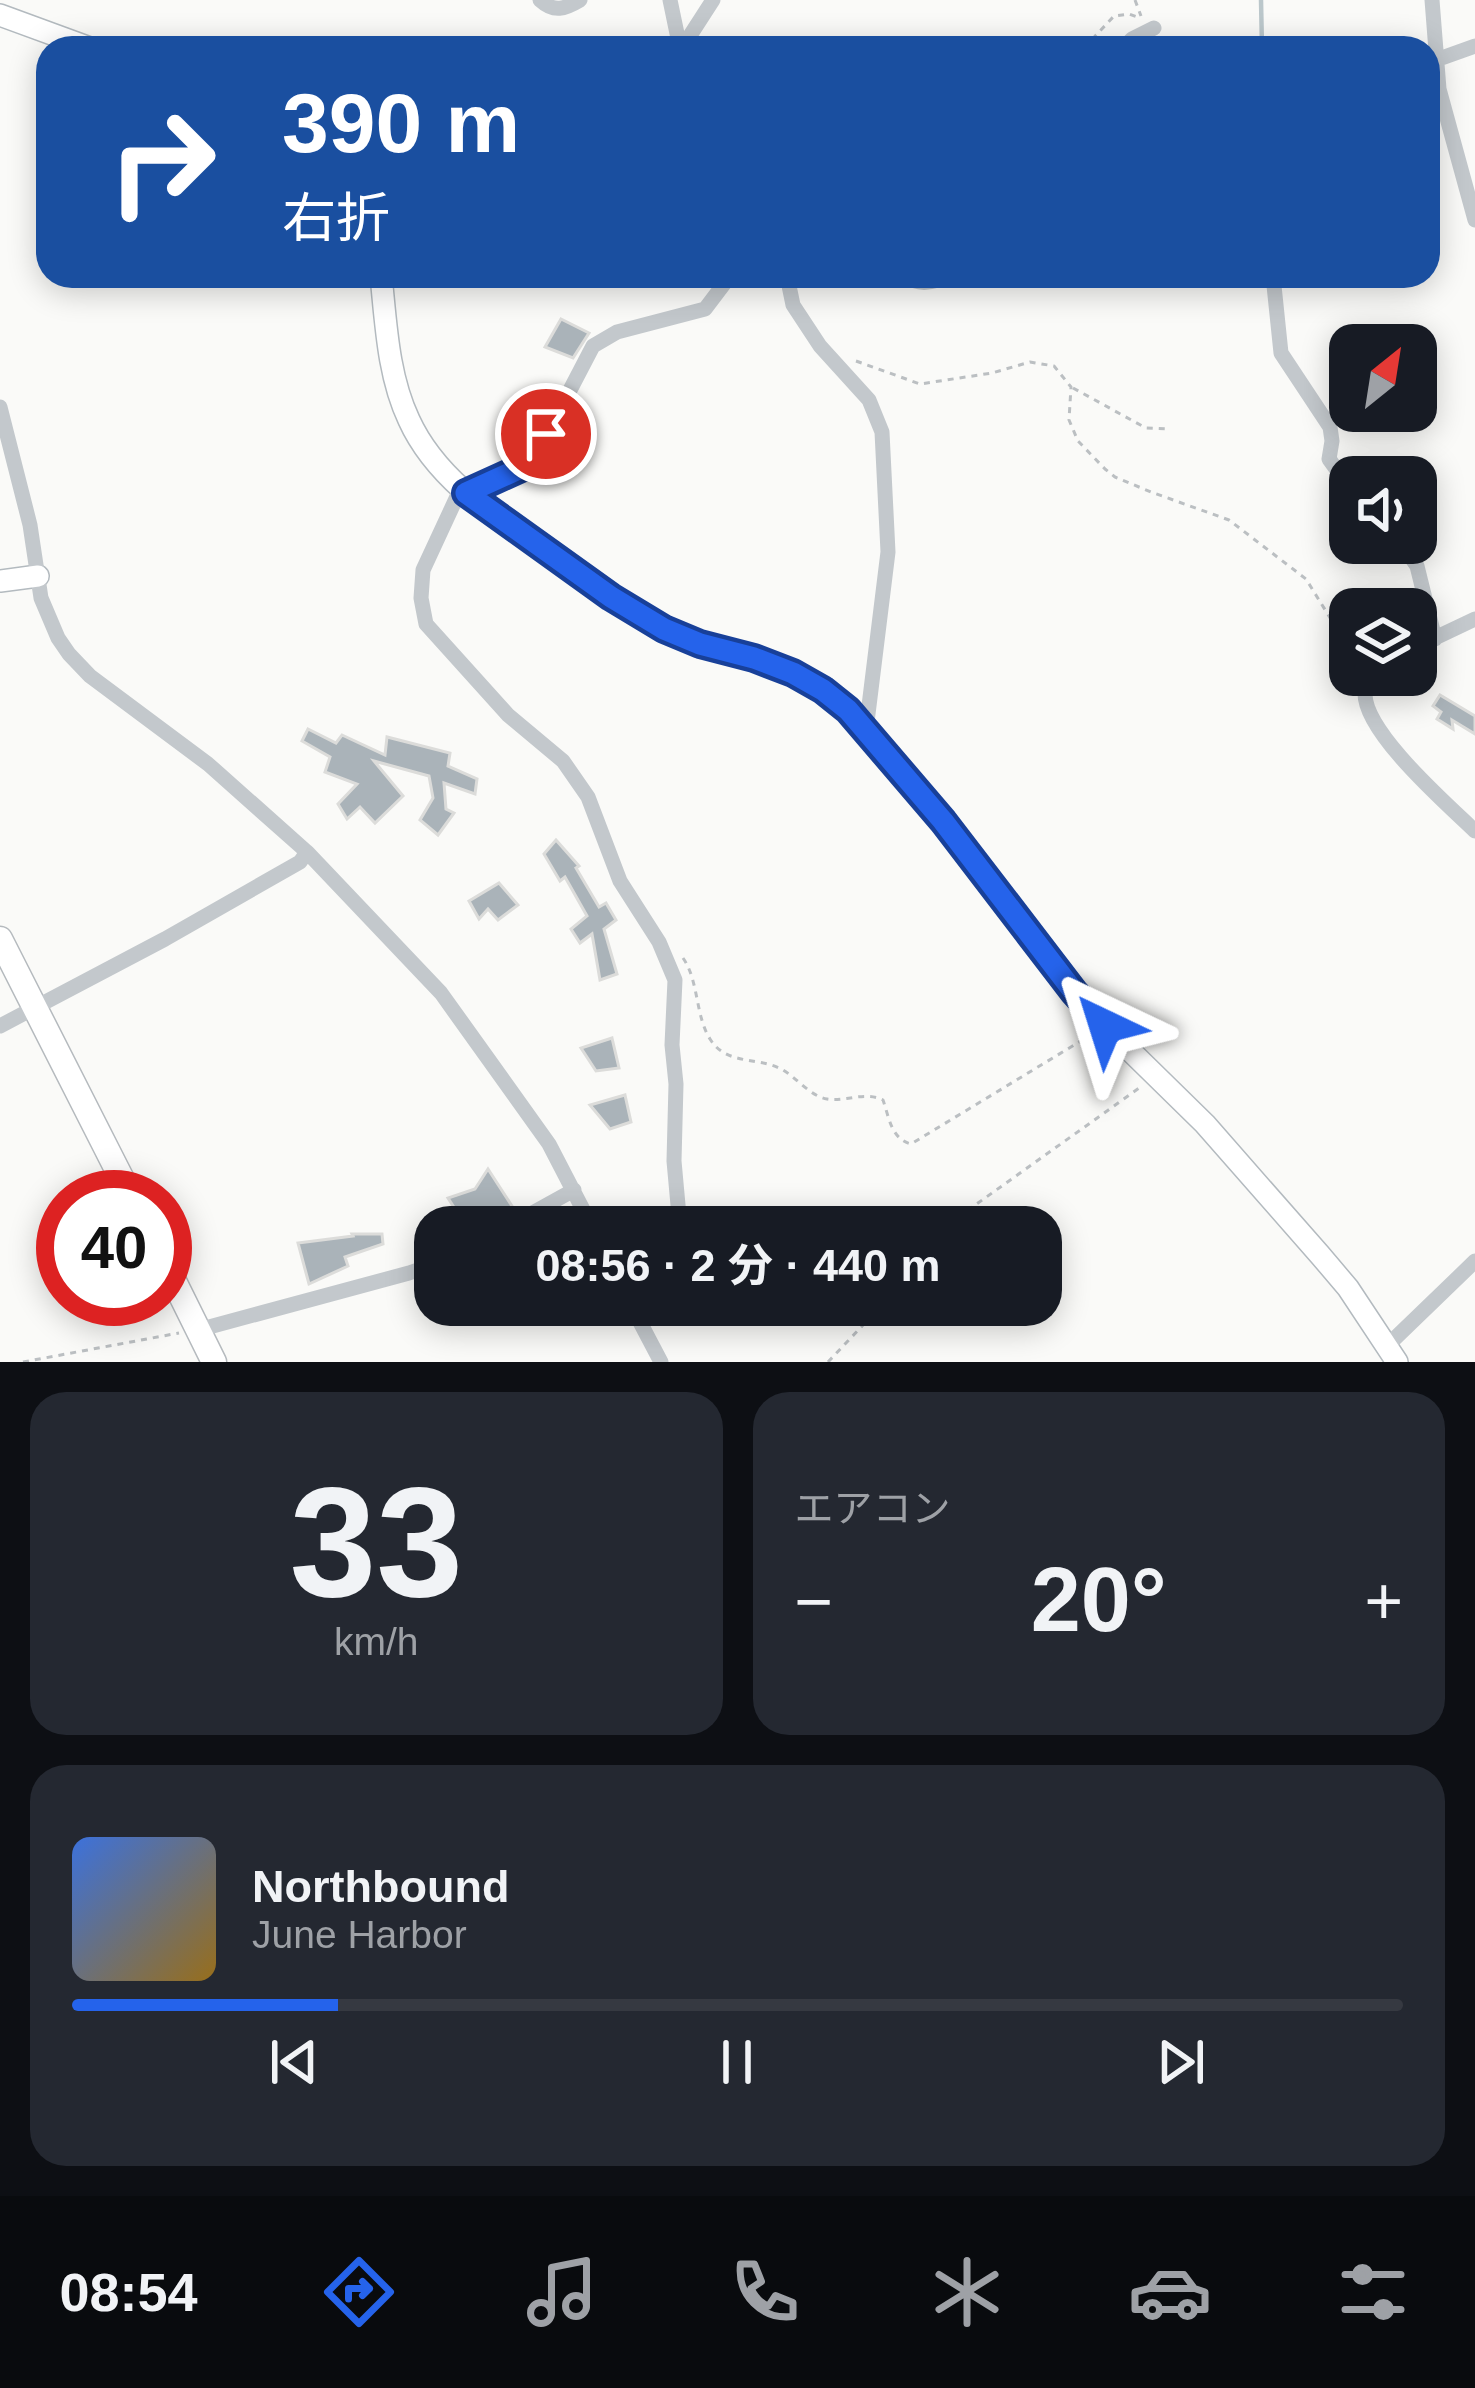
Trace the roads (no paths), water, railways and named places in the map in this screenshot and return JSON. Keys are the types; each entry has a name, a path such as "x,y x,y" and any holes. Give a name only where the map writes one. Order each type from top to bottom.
{"main road":[{"path":"0,939 117,1170"},
{"path":"192,1318 214,1362"}],"street":[{"path":"540,0 556,9 580,0"},
{"path":"670,0 678,36"},
{"path":"689,36 713,0"},
{"path":"1432,0 1434,36"},
{"path":"0,15 57,36"},
{"path":"1138,36 1154,28"},
{"path":"1440,59 1475,46"},
{"path":"1440,109 1475,220"},
{"path":"382,288 392,368 409,422 464,491 611,597 664,629 793,673 848,710 979,866 1074,992 1205,1124 1348,1288 1392,1354 1475,1261"},
{"path":"678,1206 672,1045 675,980 659,942 620,881 588,796 563,761 508,715 427,624 421,598 423,570 464,491 532,463 592,346 617,332 705,309 721,288"},
{"path":"789,288 793,305 817,342 869,400 882,432 889,537 866,730"},
{"path":"1274,288 1281,353 1330,427 1330,456"},
{"path":"0,407 30,525 40,598 69,654 90,676 208,764 307,852 441,993 549,1144 582,1206"},
{"path":"0,581 38,576"},
{"path":"1437,638 1475,619"},
{"path":"1365,696 1374,722 1408,766 1475,831"},
{"path":"0,1026 165,939 300,862 307,852"},
{"path":"545,1206 574,1190"},
{"path":"198,1330 414,1272"},
{"path":"645,1326 661,1362"}],"waterway":[{"path":"1261,0 1262,36"}]}
